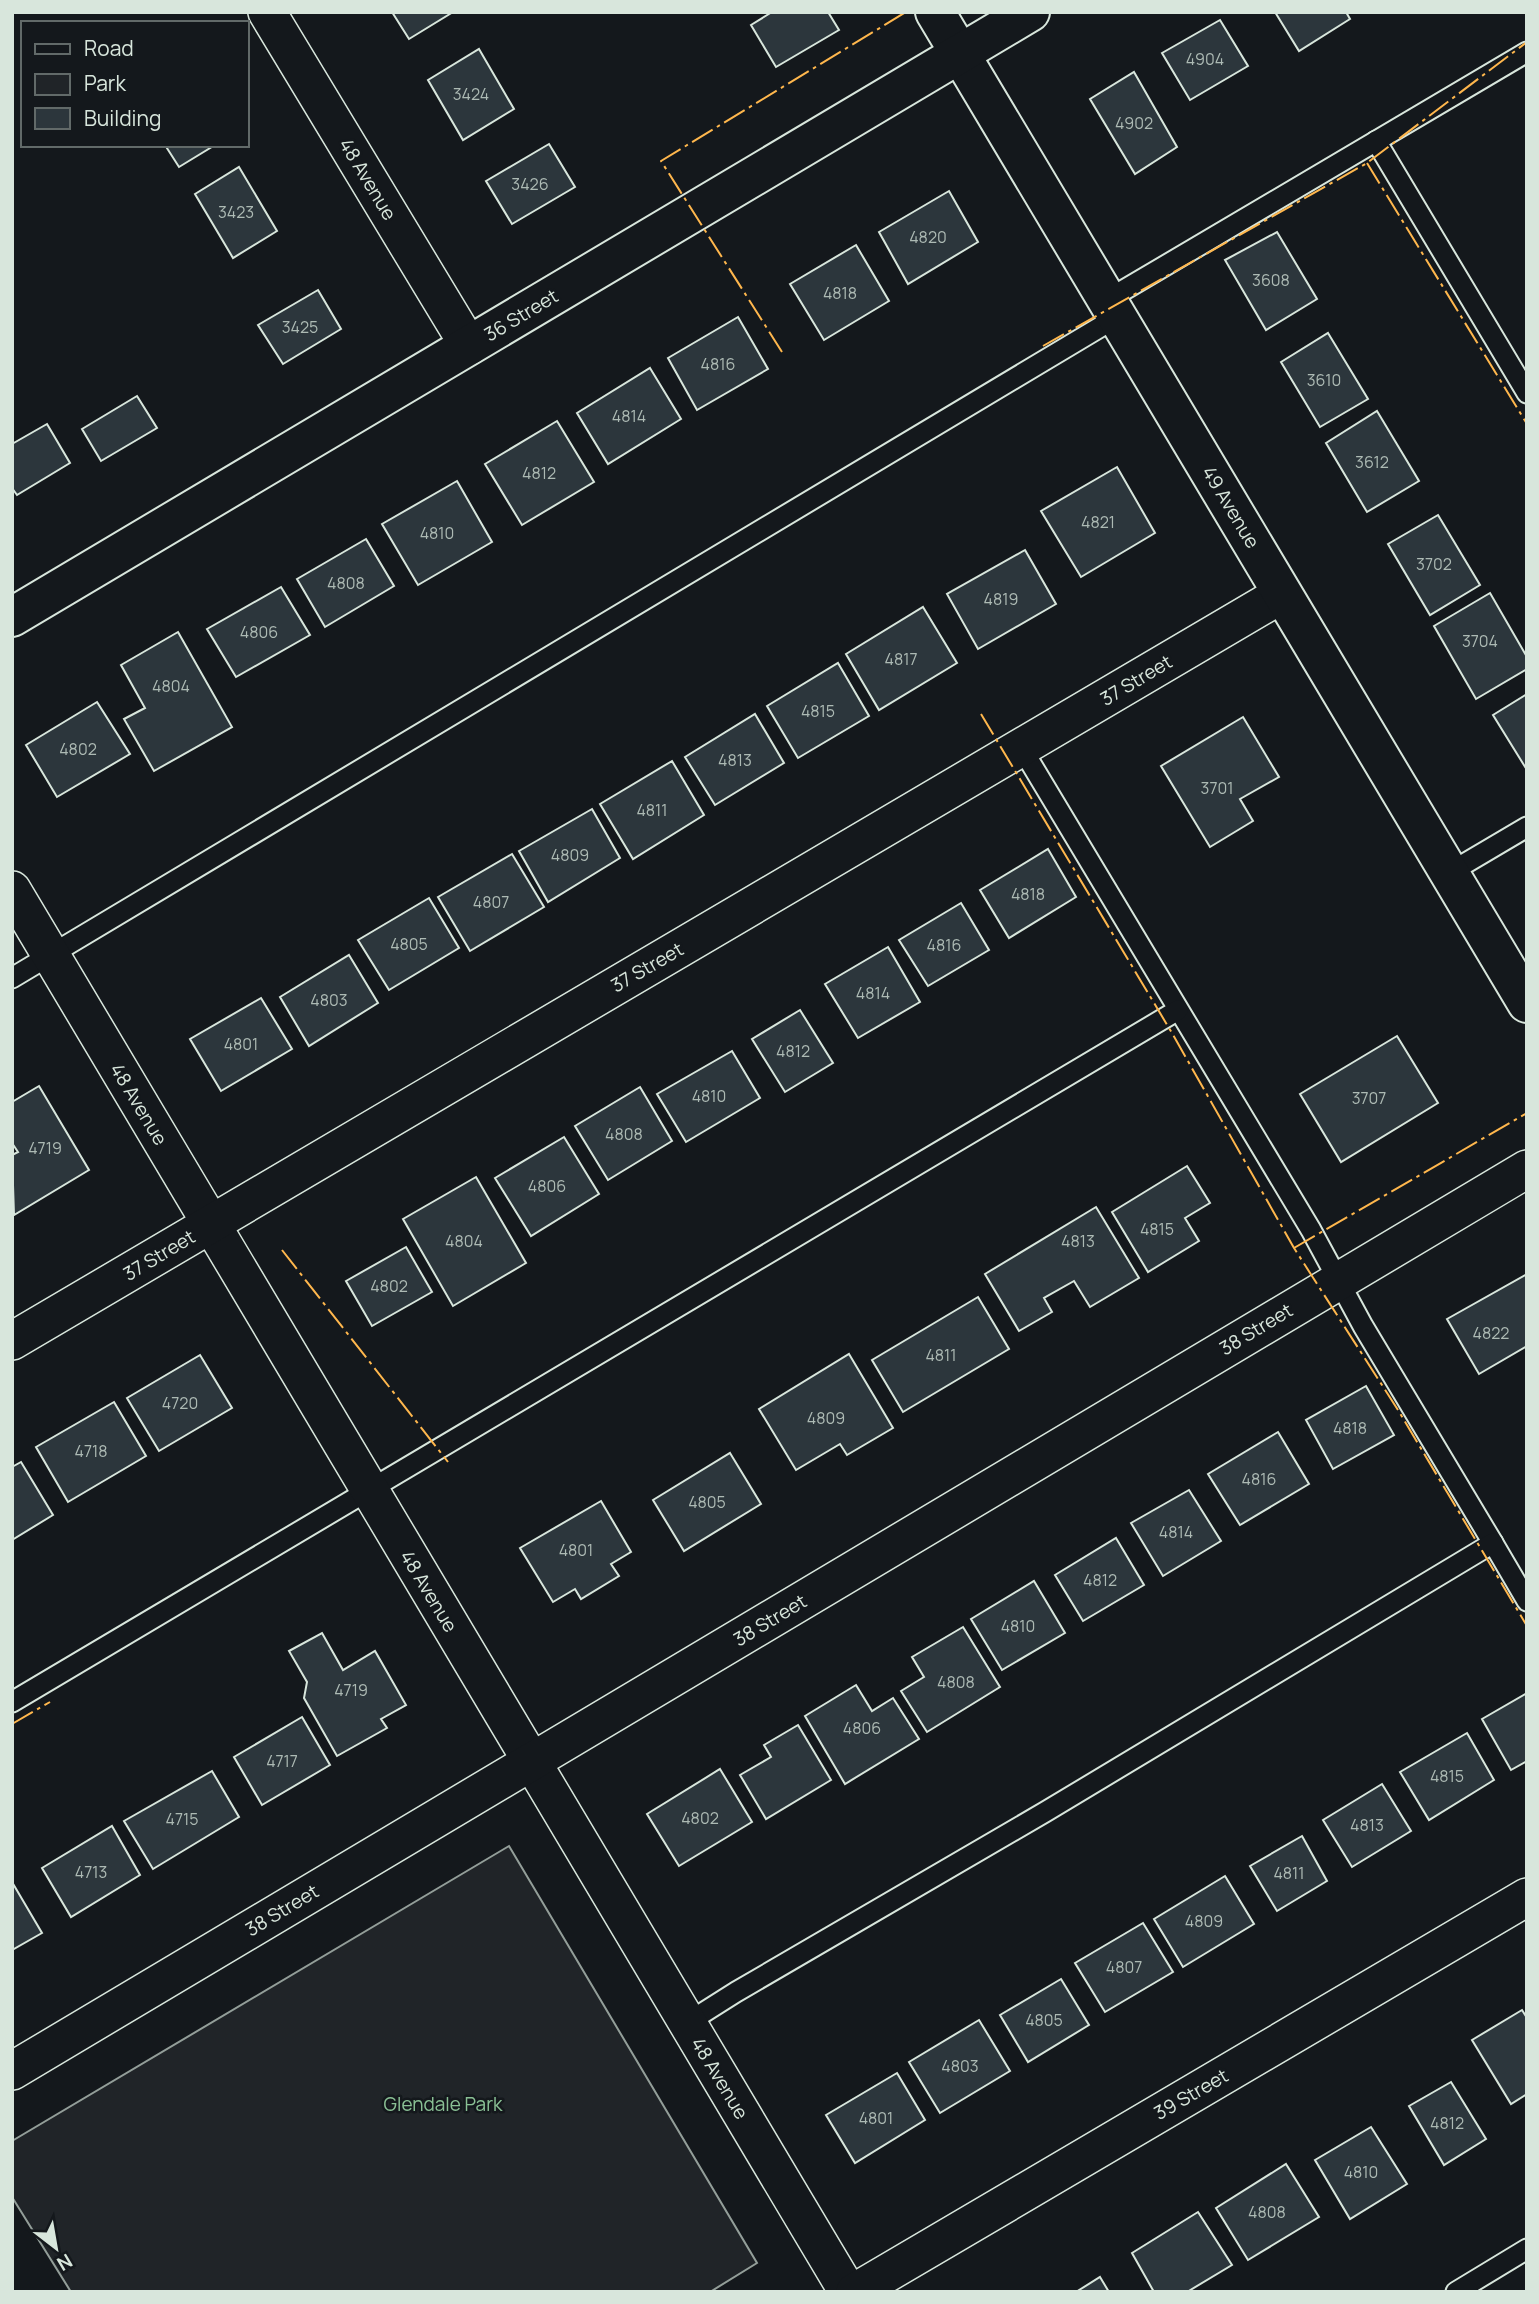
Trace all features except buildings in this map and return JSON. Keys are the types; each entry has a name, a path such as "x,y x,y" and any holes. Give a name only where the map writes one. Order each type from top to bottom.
{"street":[{"name":"48 Avenue","path":"267,12 469,346"},
{"name":"49 Avenue","path":"935,12 1527,1003"},
{"name":"36 Street","path":"12,617 1030,12"},
{"name":"37 Street","path":"12,1341 1282,594"},
{"name":"48 Avenue","path":"12,890 848,2292"},
{"name":"38 Street","path":"12,2071 1527,1168"},
{"name":"39 Street","path":"855,2292 1527,1897"}],"lane":[{"path":"12,978 1112,309 1376,141 1527,52"},
{"path":"1376,141 1527,393"},
{"path":"1021,747 1527,1601"},
{"path":"1449,873 1527,827"},
{"path":"12,1702 1178,1010"},
{"path":"687,2023 1493,1543"},
{"path":"1456,2292 1527,2249"}],"green space":[{"name":"Glendale Park","path":"509,1846 757,2263 710,2292 71,2292 12,2197 12,2141"}],"power":[{"path":"782,352 661,161 906,12"},
{"path":"1043,346 1367,163 1527,42"},
{"path":"1367,163 1527,424"},
{"path":"981,714 1172,1033 1294,1248 1398,1410 1527,1626"},
{"path":"1294,1248 1527,1113"},
{"path":"282,1250 448,1462"},
{"path":"12,1724 50,1702"}]}
